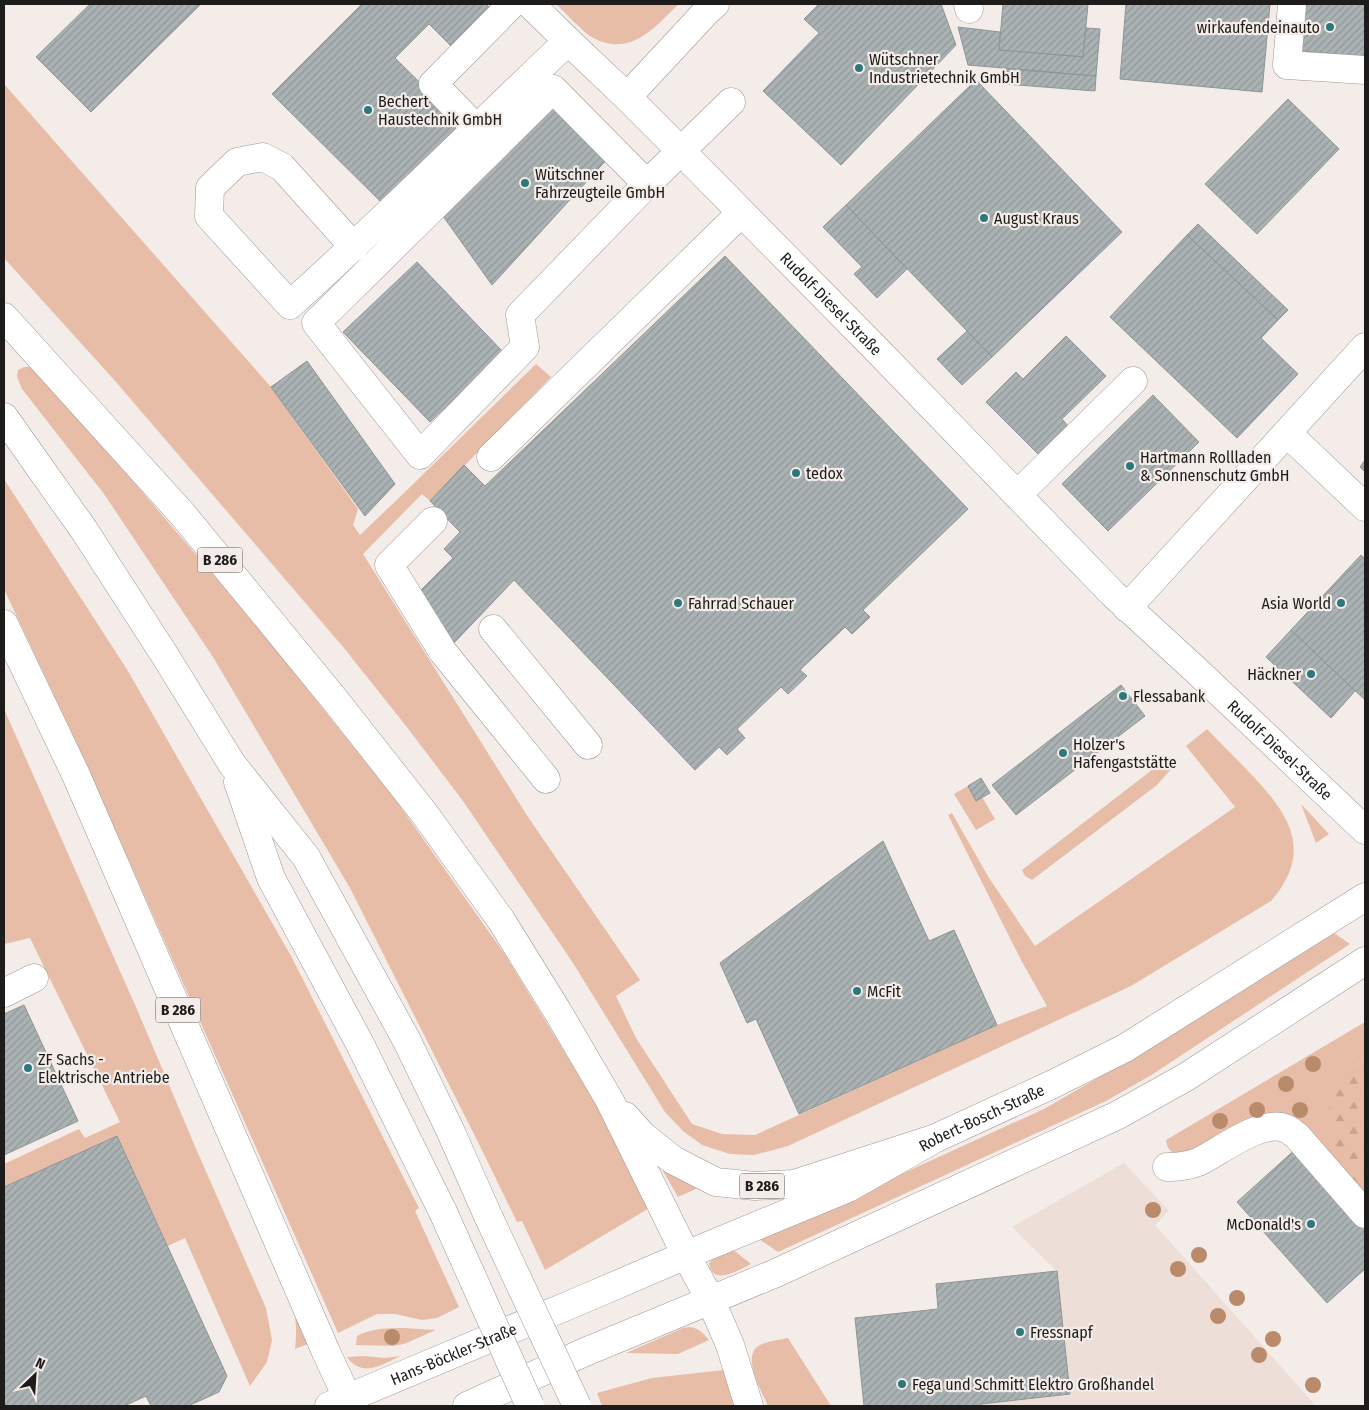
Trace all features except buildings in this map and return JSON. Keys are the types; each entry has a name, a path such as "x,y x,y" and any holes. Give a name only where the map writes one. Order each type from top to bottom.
{"main road":[{"path":"476,128 433,84 512,4"},
{"name":"Rudolf-Diesel-Straße","path":"530,4 681,151 1128,608 1204,677 1365,830"},
{"path":"627,97 715,4"},
{"path":"1292,4 1286,65 1365,70"},
{"path":"354,247 282,167 263,157 237,162 210,188 209,216 290,305 354,247 568,41"},
{"path":"647,184 552,89 316,323 420,455 525,348 520,315 647,184 731,102"},
{"path":"491,457 741,213"},
{"name":"B 286","path":"4,317 184,516 335,700 418,806 501,920 610,1101 686,1255 711,1301 730,1345 749,1406"},
{"path":"1128,608 1365,347"},
{"path":"1017,495 1133,381"},
{"path":"4,417 84,530 232,764 306,857 407,1040 577,1406"},
{"path":"1287,433 1365,507"},
{"path":"433,521 389,565 443,652 546,779"},
{"name":"B 286","path":"4,624 76,775 326,1352 342,1403"},
{"path":"493,629 588,744"},
{"path":"232,764 271,878 360,1044 443,1212 530,1406"},
{"name":"Robert-Bosch-Straße","path":"579,1301 848,1188 936,1138 1051,1085 1125,1048 1365,897"},
{"path":"467,1406 585,1352 776,1273 1118,1115 1186,1077 1365,961"},
{"path":"4,993 34,978"},
{"name":"B 286","path":"610,1101 642,1135 673,1160 716,1182 755,1186 794,1184 936,1138"},
{"path":"1167,1167 1184,1166 1198,1162 1262,1128 1276,1126 1287,1128 1297,1136 1365,1214"},
{"name":"Hans-Böckler-Straße","path":"342,1403 579,1301"}],"shaded area":[{"path":"1124,1163 1169,1211 1155,1225 1316,1406 981,1406 981,1404 1070,1394 1057,1271 1012,1227"}],"green space":[{"path":"556,4 679,4 641,37 632,42 612,44 590,36"},
{"path":"4,84 271,387 358,509 353,525 360,535 536,364 551,377 430,501 422,494 363,554 528,817 640,980 616,996 636,1038 692,1124 722,1134 755,1135 997,1025 1047,1006 1022,962 948,815 952,813 989,878 1035,946 1235,807 1186,746 1207,729 1261,785 1274,800 1284,816 1291,831 1294,848 1292,864 1285,882 1271,901 1131,986 788,1146 754,1155 730,1154 702,1145 683,1131 665,1112 573,963 463,801 406,726 344,648 116,382 4,258"},
{"path":"24,367 31,367 114,459 257,626 395,799 506,956 595,1102 651,1207 545,1270 522,1221 517,1222 350,888 213,657 104,494 22,389 17,377 18,370"},
{"path":"4,479 128,671 291,956 419,1208 415,1211 459,1307 437,1318 422,1320 395,1314 377,1314 338,1333 83,757 4,589"},
{"path":"4,709 266,1308 272,1340 267,1362 250,1386 185,1238 168,1246 117,1136 4,1187 4,1164 79,1129 85,1138 120,1122 30,938 4,944"},
{"path":"1165,760 1172,768 1157,785 1032,880 1025,876 1022,870"},
{"path":"968,786 976,800 982,797 995,819 976,830 954,794"},
{"path":"1301,804 1329,834 1316,843"},
{"path":"1334,933 1350,944 1153,1074 1106,1101 778,1252 759,1239 1044,1109 1146,1050"},
{"path":"1365,1022 1365,1062 1353,1065 1335,1147 1339,1166 1303,1125 1234,1134 1176,1156 1169,1149 1166,1140"},
{"path":"1365,1062 1365,1199 1339,1166 1328,1123 1330,1097 1340,1075 1353,1065"},
{"path":"663,1168 705,1185 678,1197"},
{"path":"732,1249 751,1264 727,1275 715,1274 711,1270 709,1263"},
{"path":"293,1304 308,1344 295,1349 296,1326"},
{"path":"689,1327 703,1333 709,1340 678,1354 626,1353 683,1328"},
{"path":"404,1328 436,1330 404,1344 393,1346 356,1345 357,1336 368,1331"},
{"path":"788,1338 831,1406 768,1406 754,1374 752,1357 754,1350 760,1345"},
{"path":"400,1356 372,1368 359,1367 347,1357 385,1358"},
{"path":"724,1370 735,1406 602,1406 597,1393 652,1378"}],"place":[{"name":"wirkaufendeinauto","path":"1330,27"},
{"name":"Wütschner Industrietechnik GmbH","path":"859,68"},
{"name":"Bechert Haustechnik GmbH","path":"368,110"},
{"name":"Wütschner Fahrzeugteile GmbH","path":"525,183"},
{"name":"August Kraus","path":"984,218"},
{"name":"Hartmann Rollladen & Sonnenschutz GmbH","path":"1130,466"},
{"name":"tedox","path":"796,473"},
{"name":"Fahrrad Schauer","path":"678,603"},
{"name":"Asia World","path":"1341,603"},
{"name":"Häckner","path":"1311,674"},
{"name":"Flessabank","path":"1123,696"},
{"name":"Holzer's Hafengaststätte","path":"1063,753"},
{"name":"McFit","path":"857,991"},
{"name":"ZF Sachs - Elektrische Antriebe","path":"28,1068"},
{"name":"McDonald's","path":"1311,1224"},
{"name":"Fressnapf","path":"1020,1332"},
{"name":"Fega und Schmitt Elektro Großhandel","path":"902,1384"}]}
